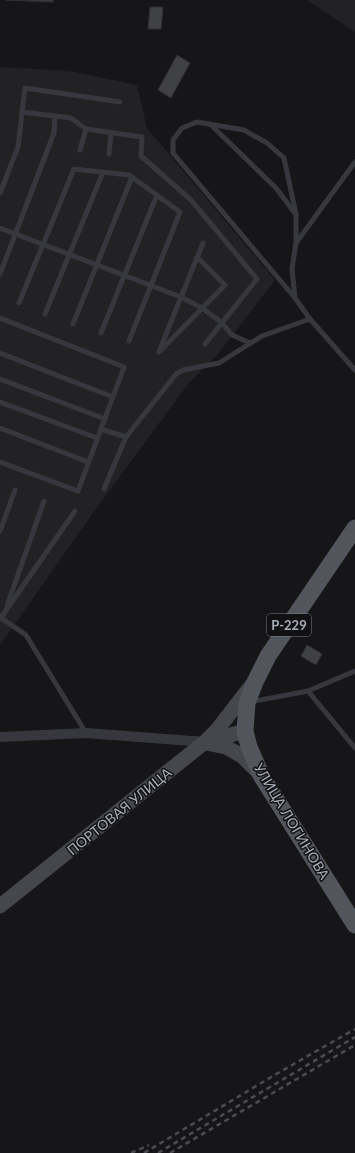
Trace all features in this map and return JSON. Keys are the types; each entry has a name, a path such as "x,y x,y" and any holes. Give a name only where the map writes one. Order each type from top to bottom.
{"main road":[{"name":"УЛИЦА ЛОГИНОВА","path":"355,528 268,656 247,702 245,731 249,747 262,777 355,925"}],"street":[{"path":"205,742 217,730 255,682"},
{"name":"ПОРТОВАЯ УЛИЦА","path":"0,906 205,742 245,731"},
{"path":"0,737 86,733 205,742 226,748 242,756 262,777"}],"lane":[{"path":"0,193 18,147 25,88 120,102"},
{"path":"22,112 71,118 86,129 142,136 140,156 191,200 257,279 205,344"},
{"path":"0,274 54,133 55,117"},
{"path":"295,298 292,269 296,243 296,214 284,158 267,143 244,130 197,122 182,128 174,140 173,153 295,298 310,319 355,370"},
{"path":"210,124 276,188 296,214"},
{"path":"80,150 86,129"},
{"path":"109,154 112,133"},
{"path":"296,243 355,162"},
{"path":"19,303 74,169 129,175 180,212 130,341"},
{"path":"45,314 103,172"},
{"path":"72,324 132,177"},
{"path":"101,333 157,195"},
{"path":"0,228 181,297 202,308 222,323 232,335 250,343"},
{"path":"197,257 225,285 159,352 197,257 203,243"},
{"path":"0,318 124,367 78,491 0,462"},
{"path":"104,489 126,437 176,374 183,370 218,363 262,336 310,319"},
{"path":"0,353 113,396"},
{"path":"0,379 105,419"},
{"path":"0,402 98,438"},
{"path":"0,428 88,462"},
{"path":"101,429 126,437"},
{"path":"0,531 15,490"},
{"path":"5,612 44,501"},
{"path":"75,511 0,618 26,635 86,733"},
{"path":"247,702 308,691 355,670"},
{"path":"308,691 355,748"}],"shaded area":[{"path":"307,0 355,0 355,32"},
{"path":"0,67 70,71 137,85 147,128 275,280 218,354 188,384 93,513 0,645"}],"building":[{"path":"6,0 53,0 53,2"},
{"path":"150,7 163,7 161,29 148,29"},
{"path":"177,55 190,63 171,98 158,90"},
{"path":"307,645 322,654 316,665 301,656"}],"railway":[{"path":"144,1153 355,1029"},
{"path":"158,1153 355,1037"},
{"path":"170,1153 355,1045"},
{"path":"131,1153 149,1145"}]}
